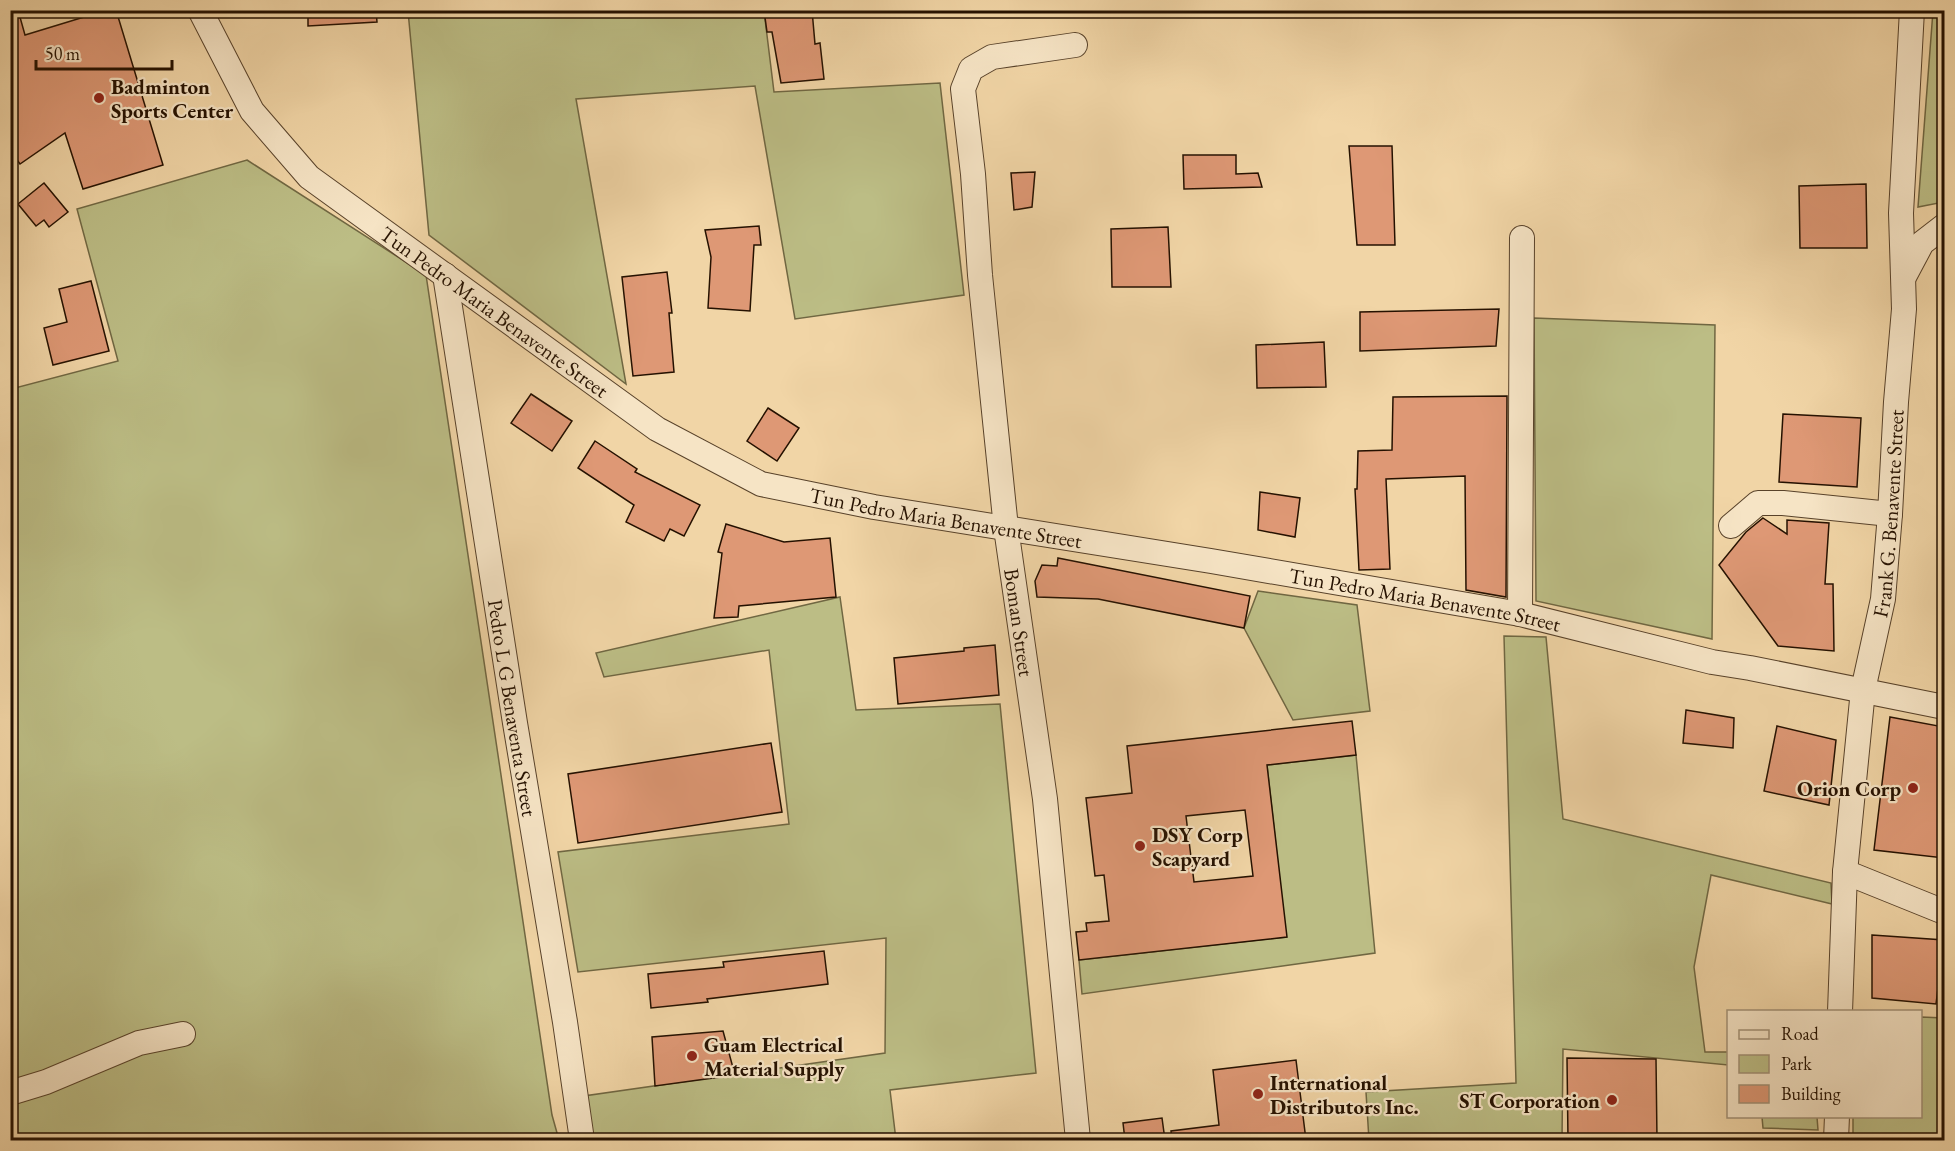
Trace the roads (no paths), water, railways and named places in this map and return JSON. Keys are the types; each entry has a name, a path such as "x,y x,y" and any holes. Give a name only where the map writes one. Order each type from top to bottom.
{"street":[{"name":"Tun Pedro Maria Benavente Street","path":"200,10 252,111 309,177 657,429 761,484 874,507 1520,614 1712,662 1944,707"},
{"name":"Frank G. Benavente Street","path":"1840,1010 1845,872 1863,690 1883,599 1890,514 1904,309 1901,213 1912,10"},
{"name":"Boman Street","path":"1075,45 992,57 971,69 963,89 1006,528 1044,799 1078,1140"},
{"path":"1902,282 1922,243 1944,226"},
{"path":"1520,614 1522,238"},
{"name":"Pedro L G Benaventa Street","path":"445,275 514,723 565,1022 582,1140"},
{"path":"1731,526 1758,503 1783,503 1890,514"},
{"path":"1845,872 1944,912"},
{"path":"10,1093 46,1082 139,1043 183,1034"},
{"path":"1836,1140 1837,1118"}],"place":[{"name":"Badminton Sports Center","path":"99,98"},
{"name":"Orion Corp","path":"1913,788"},
{"name":"DSY Corp Scapyard","path":"1140,846"},
{"name":"Guam Electrical Material Supply","path":"692,1056"},
{"name":"International Distributors Inc.","path":"1258,1094"},
{"name":"ST Corporation","path":"1612,1100"}]}
